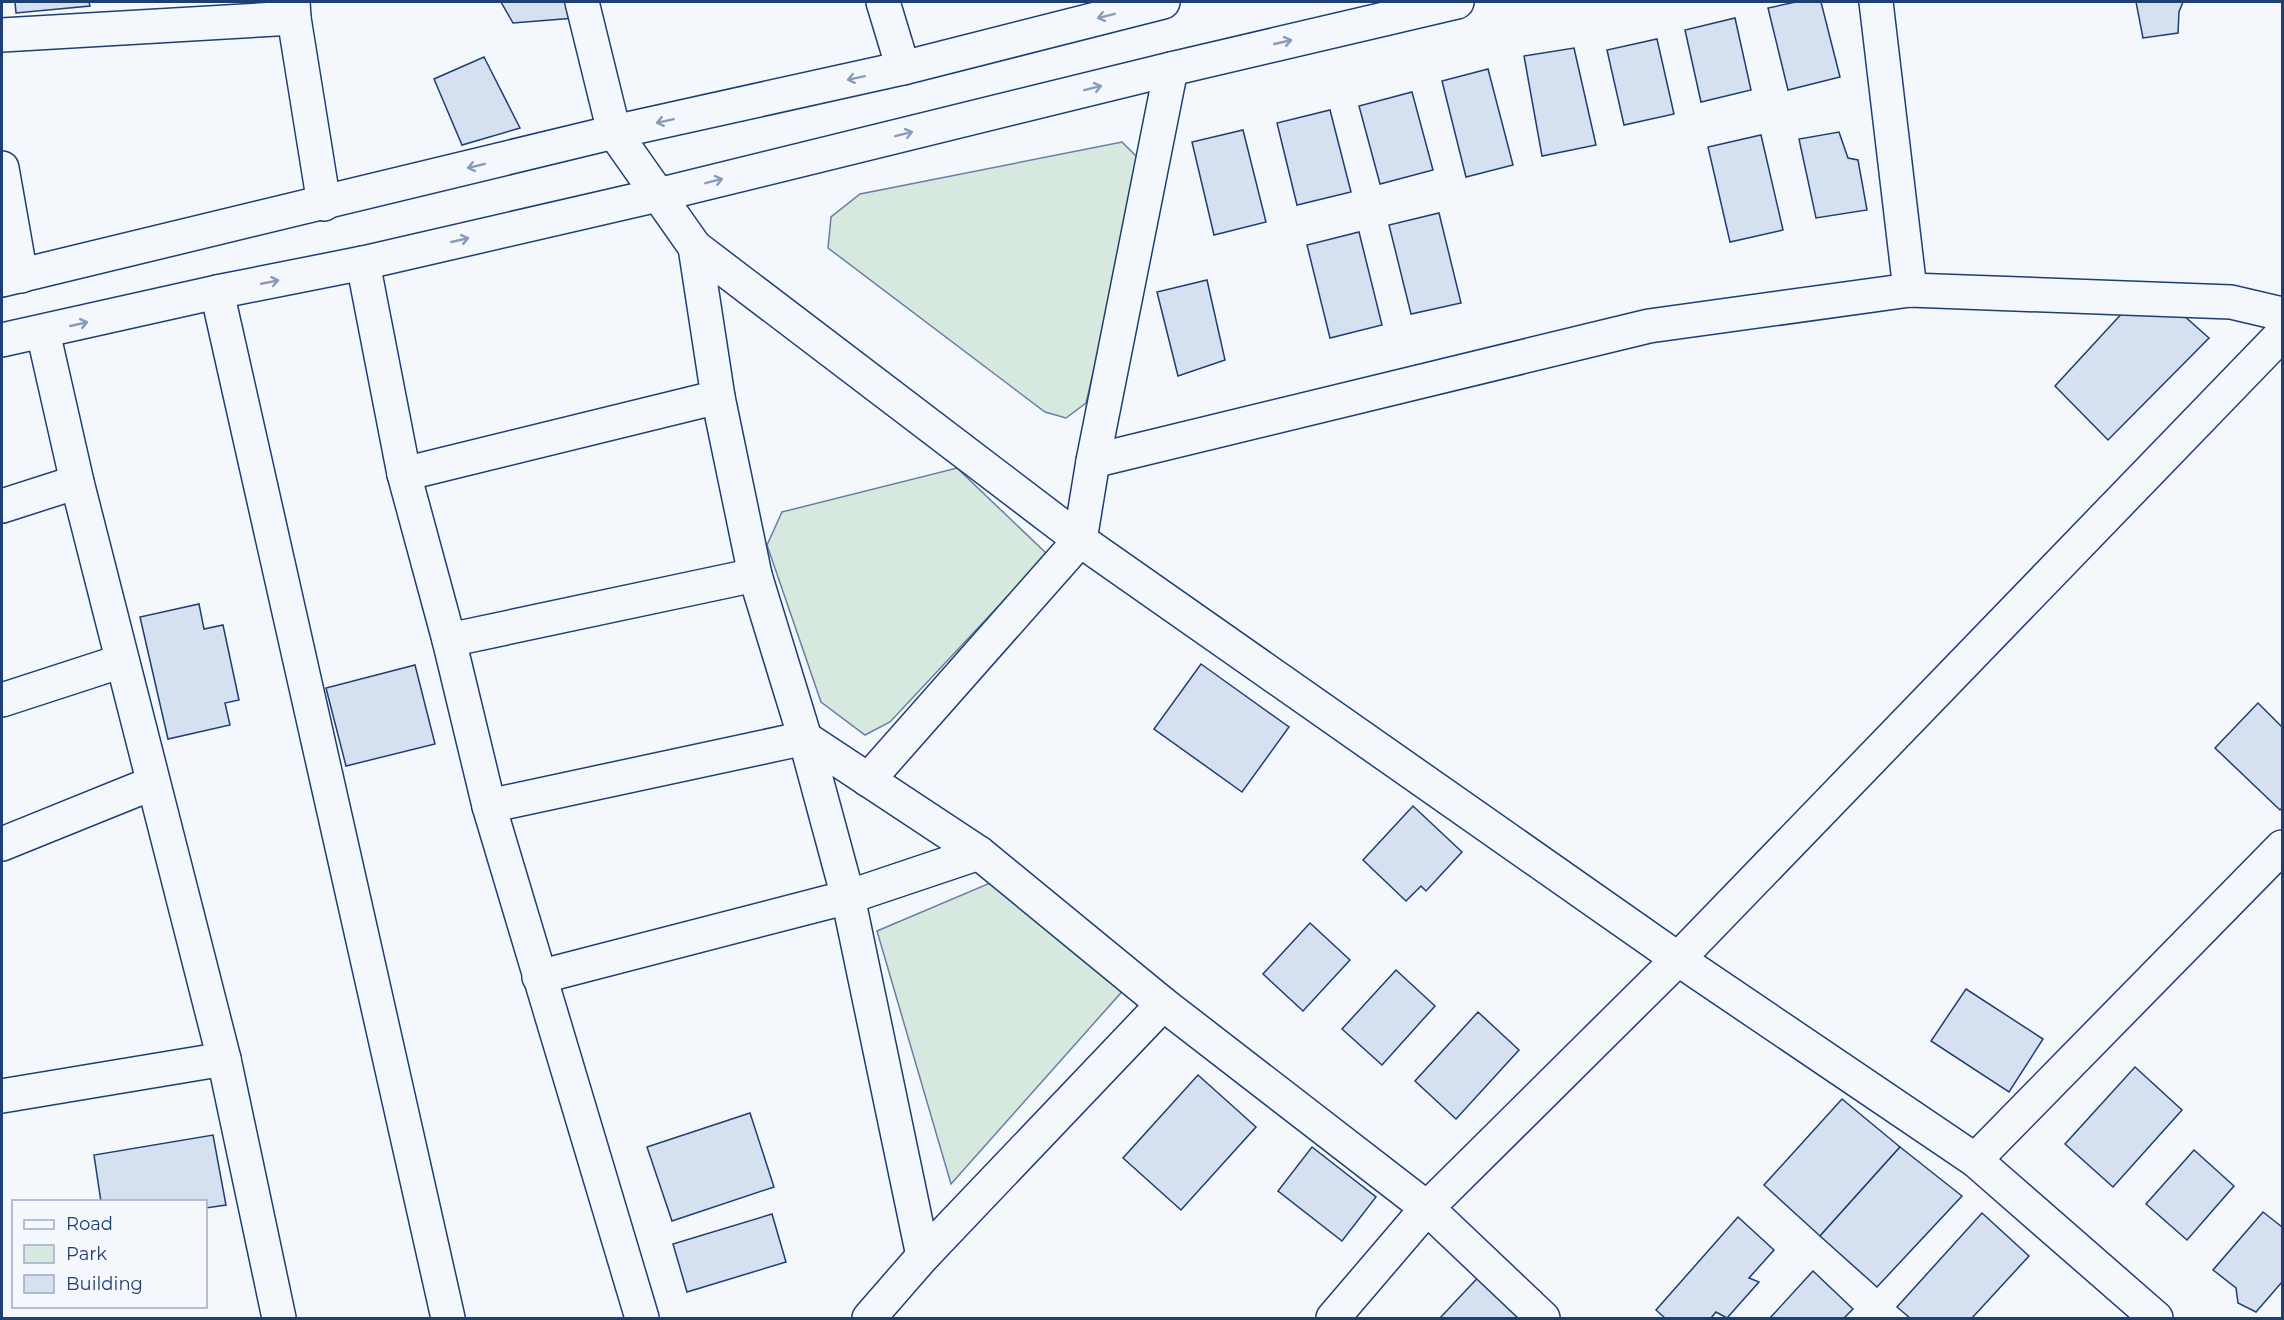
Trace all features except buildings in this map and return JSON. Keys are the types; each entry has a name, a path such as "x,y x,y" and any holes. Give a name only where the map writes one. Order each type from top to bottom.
{"street":[{"path":"582,2 614,132 695,247 1080,540 1678,959 1975,1160 2156,1318"},
{"path":"883,2 903,68"},
{"path":"2,168 11,278 614,132 903,68 1163,2"},
{"path":"2,340 217,292 363,263 658,195 1171,69 1457,2"},
{"path":"1876,2 1910,290"},
{"path":"2,36 293,10 324,204"},
{"path":"868,780 1080,540 1093,461 1171,69"},
{"path":"695,247 718,397 755,575 805,738 848,897 923,1256"},
{"path":"363,263 404,474 449,640 489,806 642,1318"},
{"path":"1093,461 1649,326 1910,290 2231,302 2283,314"},
{"path":"217,292 448,1318"},
{"path":"43,332 77,482 224,1059 279,1318"},
{"path":"1333,1318 1427,1208 1678,959 2283,334"},
{"path":"404,474 718,397"},
{"path":"2,506 77,482"},
{"path":"449,640 755,575"},
{"path":"2,700 122,661"},
{"path":"489,806 805,738 979,853 1163,1004 1427,1208 1543,1318"},
{"path":"2,844 153,783"},
{"path":"1975,1160 2283,847"},
{"path":"539,977 848,897 979,853"},
{"path":"870,1318 923,1256 1163,1004"},
{"path":"2,1096 224,1059"}],"green space":[{"path":"1122,142 1143,163 1086,403 1066,418 1045,412 828,248 831,217 860,194"},
{"path":"957,468 1047,554 890,722 865,735 821,702 767,545 782,512"},
{"path":"990,883 1127,986 951,1184 877,931"}]}
